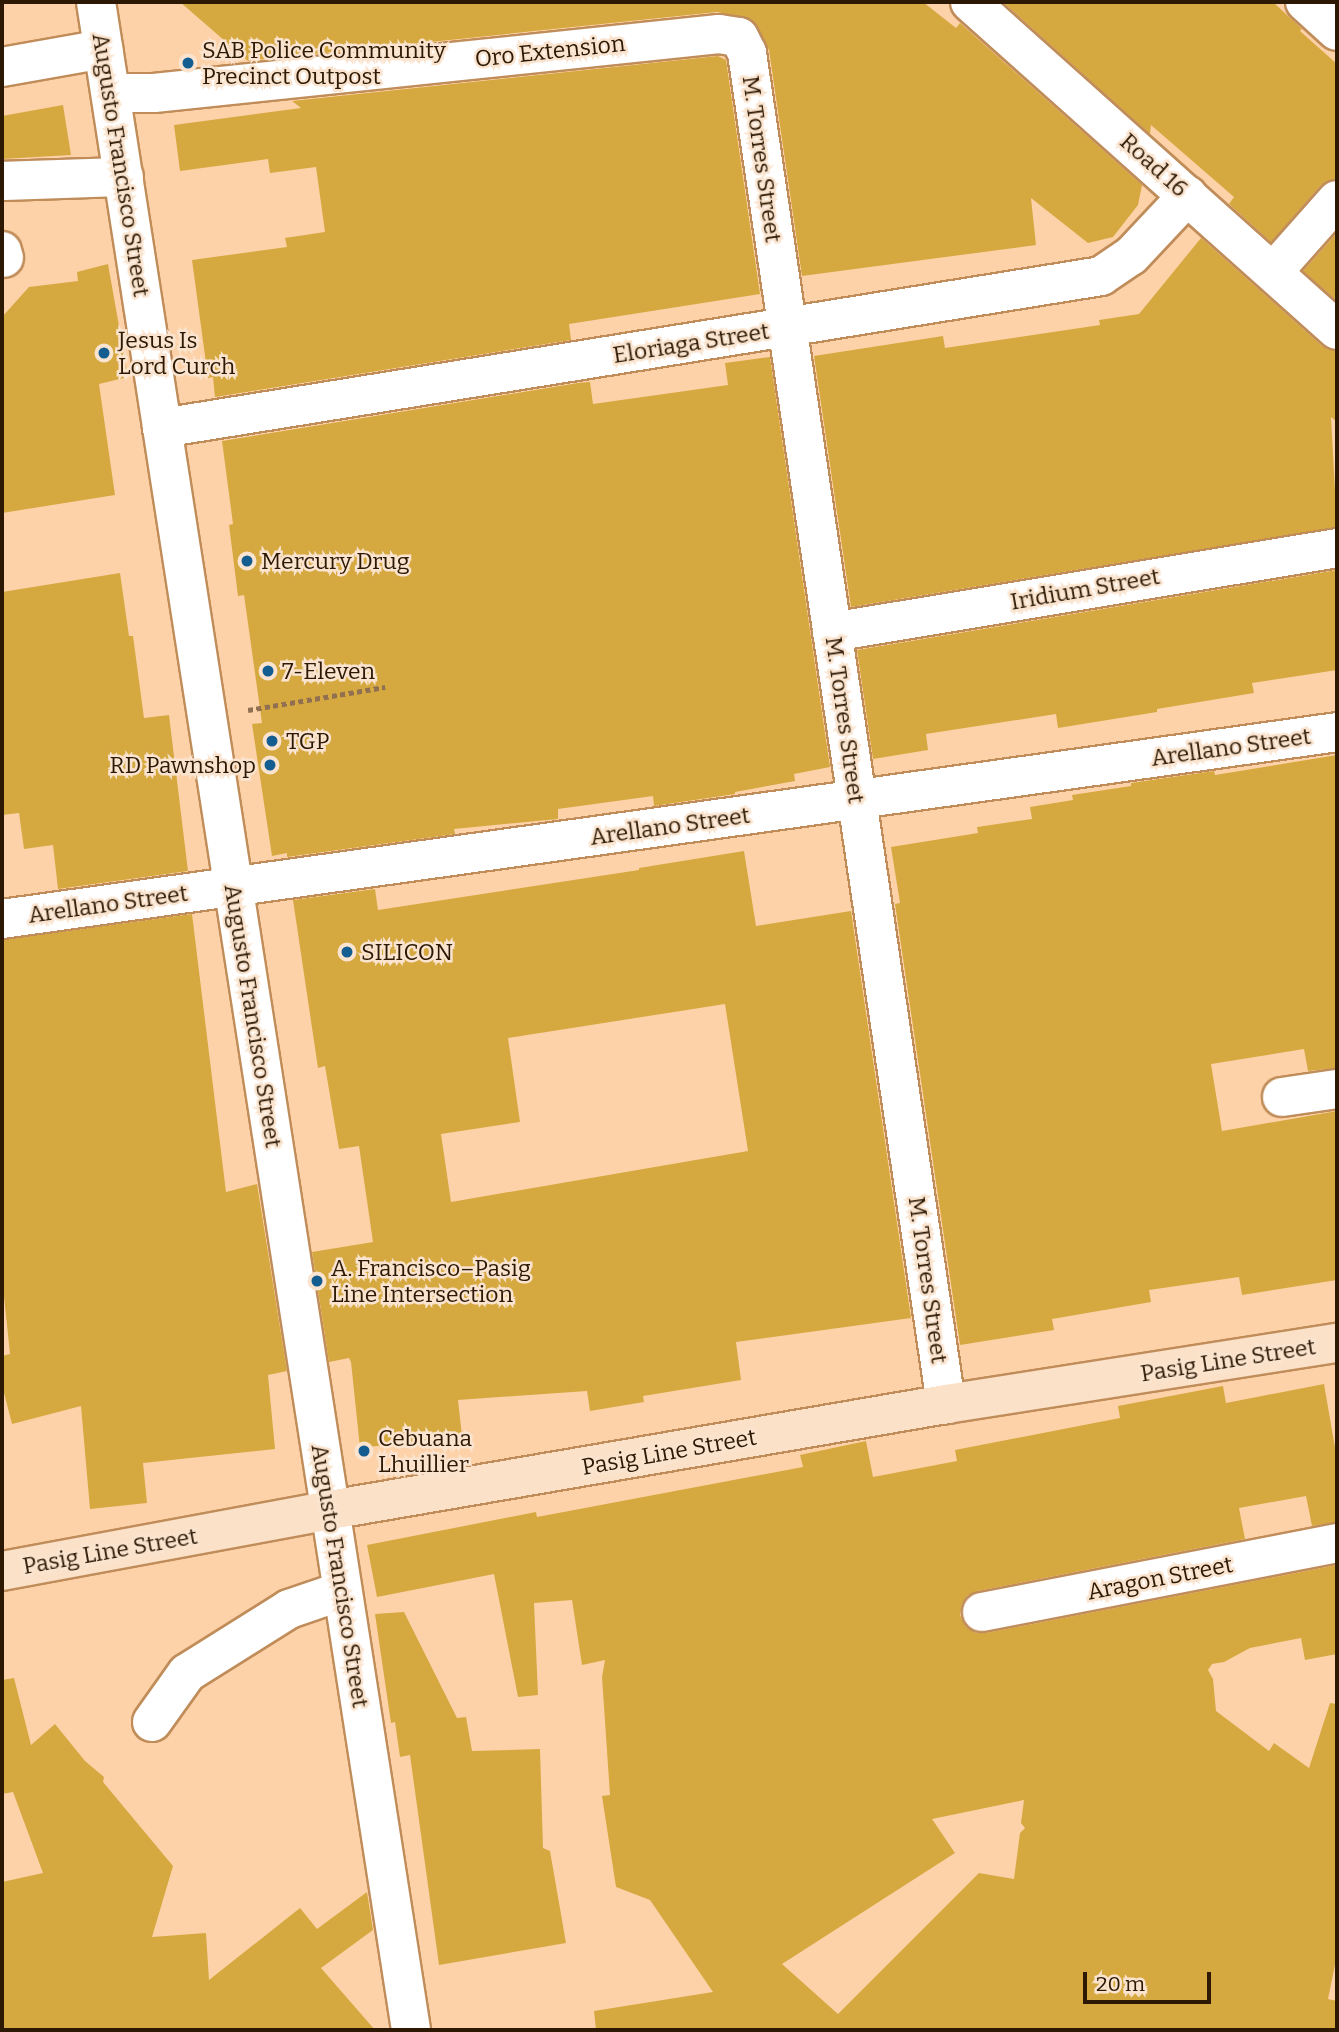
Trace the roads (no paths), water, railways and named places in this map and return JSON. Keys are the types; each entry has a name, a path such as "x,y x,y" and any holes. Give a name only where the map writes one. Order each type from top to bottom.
{"main road":[{"name":"Pasig Line Street","path":"2,1571 330,1510 946,1404 1337,1343"}],"street":[{"name":"Augusto Francisco Street","path":"96,2 411,2030"},
{"name":"Road 16","path":"970,2 1337,330"},
{"path":"1305,2 1337,31"},
{"name":"Oro Extension","path":"111,93 155,93 719,34 739,37"},
{"name":"M. Torres Street","path":"739,37 747,54 946,1404"},
{"path":"2,67 103,49"},
{"path":"2,181 124,177"},
{"name":"Eloriaga Street","path":"162,428 1101,276 1131,256 1188,195"},
{"path":"1273,272 1337,200"},
{"name":"Iridium Street","path":"832,632 1337,548"},
{"name":"Arellano Street","path":"2,919 1337,732"},
{"path":"1282,1097 1337,1089"},
{"name":"Aragon Street","path":"982,1612 1337,1543"},
{"path":"152,1722 187,1673 289,1609 342,1591"}],"place":[{"name":"SAB Police Community Precinct Outpost","path":"188,63"},
{"name":"Jesus Is Lord Curch","path":"104,353"},
{"name":"Mercury Drug","path":"247,561"},
{"name":"7-Eleven","path":"268,671"},
{"name":"TGP","path":"272,741"},
{"name":"RD Pawnshop","path":"270,765"},
{"name":"SILICON","path":"347,952"},
{"name":"A. Francisco–Pasig Line Intersection","path":"317,1281"},
{"name":"Cebuana Lhuillier","path":"364,1451"}]}
